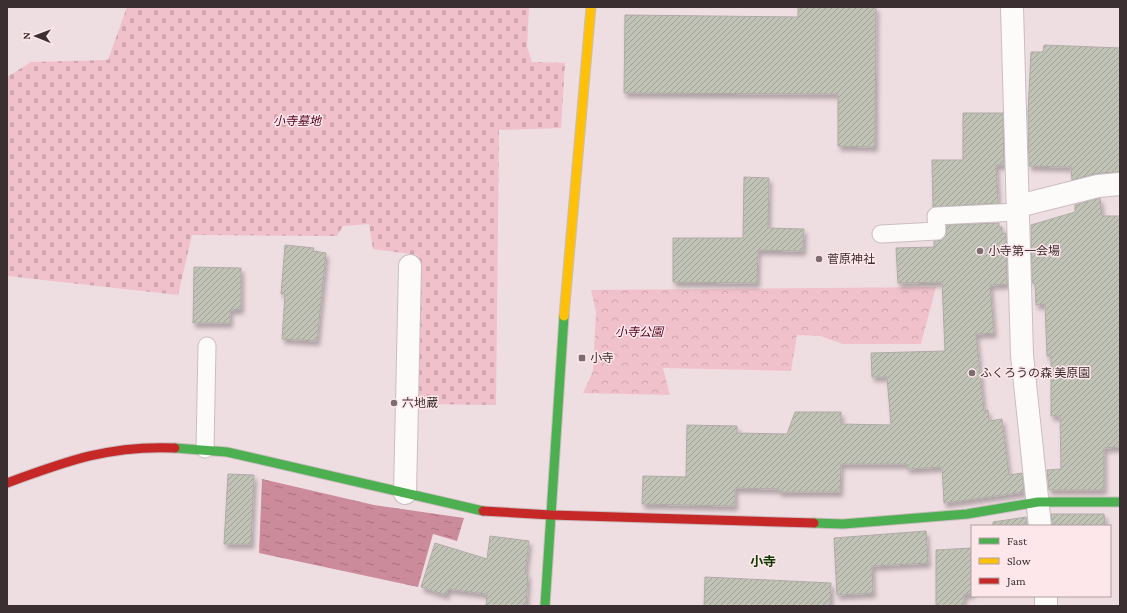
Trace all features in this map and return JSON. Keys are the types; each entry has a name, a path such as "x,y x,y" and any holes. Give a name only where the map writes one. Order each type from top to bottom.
{"street":[{"path":"545,606 564,314 591,7"},
{"path":"1012,7 1022,355 1040,525"},
{"path":"1018,209 1098,186 1120,184"},
{"path":"405,493 410,266"},
{"path":"7,483 73,459 129,448 187,448 227,452 482,511 550,516 843,524 967,514 1038,502 1120,502"}],"lane":[{"path":"881,234 937,231 936,216 1018,209"},
{"path":"205,450 207,346"}],"green space":[{"name":"小寺墓地","path":"127,7 529,7 527,47 532,62 565,63 561,128 499,130 496,405 415,404 417,255 373,249 369,224 343,226 337,236 192,235 178,295 7,276 7,77 31,62 108,60"},
{"name":"小寺公園","path":"936,287 921,344 843,344 820,336 797,335 791,371 663,368 670,395 583,393 593,371 596,312 591,290"}],"water":[{"path":"262,479 374,505 464,518 457,541 433,534 418,587 259,553"}],"building":[{"path":"798,7 876,7 875,147 838,146 838,94 624,93 625,15 798,17"},
{"path":"1044,45 1120,48 1120,172 1098,173 1072,180 1071,167 1029,166 1028,112 1031,52 1043,52"},
{"path":"963,113 1003,113 1004,165 996,165 998,203 933,207 932,160 963,160"},
{"path":"744,177 769,178 768,228 804,229 803,251 758,250 757,283 673,282 673,238 743,238"},
{"path":"1100,198 1102,216 1120,216 1120,447 1104,448 1104,490 1049,490 1047,470 1061,469 1060,416 1051,416 1051,356 1047,356 1045,304 1036,305 1035,283 1032,283 1031,225 1075,212 1075,205"},
{"path":"999,223 999,227 1002,227 1002,234 1006,233 1007,284 990,285 994,333 976,334 984,411 988,410 989,421 1002,419 1009,475 1022,473 1024,492 944,503 942,467 907,469 907,464 841,464 840,492 779,492 779,489 735,488 735,506 642,504 643,476 686,477 687,425 737,426 737,433 787,434 795,412 841,412 841,424 891,425 887,377 872,377 871,353 945,351 942,282 898,283 896,248 934,247 934,241 942,240 946,236 947,225"},
{"path":"285,245 314,248 313,251 326,253 317,341 282,339 285,294 281,294"},
{"path":"194,267 241,268 241,309 230,310 230,323 193,323"},
{"path":"228,474 254,475 251,544 224,544"},
{"path":"1051,514 1104,514 1105,525 1052,525"},
{"path":"1026,517 1027,525 993,525 993,522"},
{"path":"926,531 928,563 872,566 873,593 837,595 834,538"},
{"path":"490,536 529,541 525,574 528,574 526,606 486,606 487,594 448,589 446,595 421,587 435,543 487,559"},
{"path":"971,548 971,594 964,594 964,606 936,606 936,550"},
{"path":"705,577 831,583 830,606 704,606"}],"traffic: fast":[{"path":"545,606 564,316"},
{"path":"175,448 227,452 483,511"},
{"path":"814,523 843,524 967,514 1038,502 1120,502"}],"traffic: slow":[{"path":"564,316 591,7"}],"traffic: jam":[{"path":"7,483 69,461 89,456 130,449 175,448"},
{"path":"483,511 551,515 814,523"}],"place":[{"name":"小寺第一会場","path":"980,251"},
{"name":"菅原神社","path":"819,259"},
{"name":"小寺","path":"582,358"},
{"name":"ふくろうの森 美原園","path":"972,373"},
{"name":"六地蔵","path":"394,403"}],"district":[{"name":"小寺","path":"763,561"}]}
